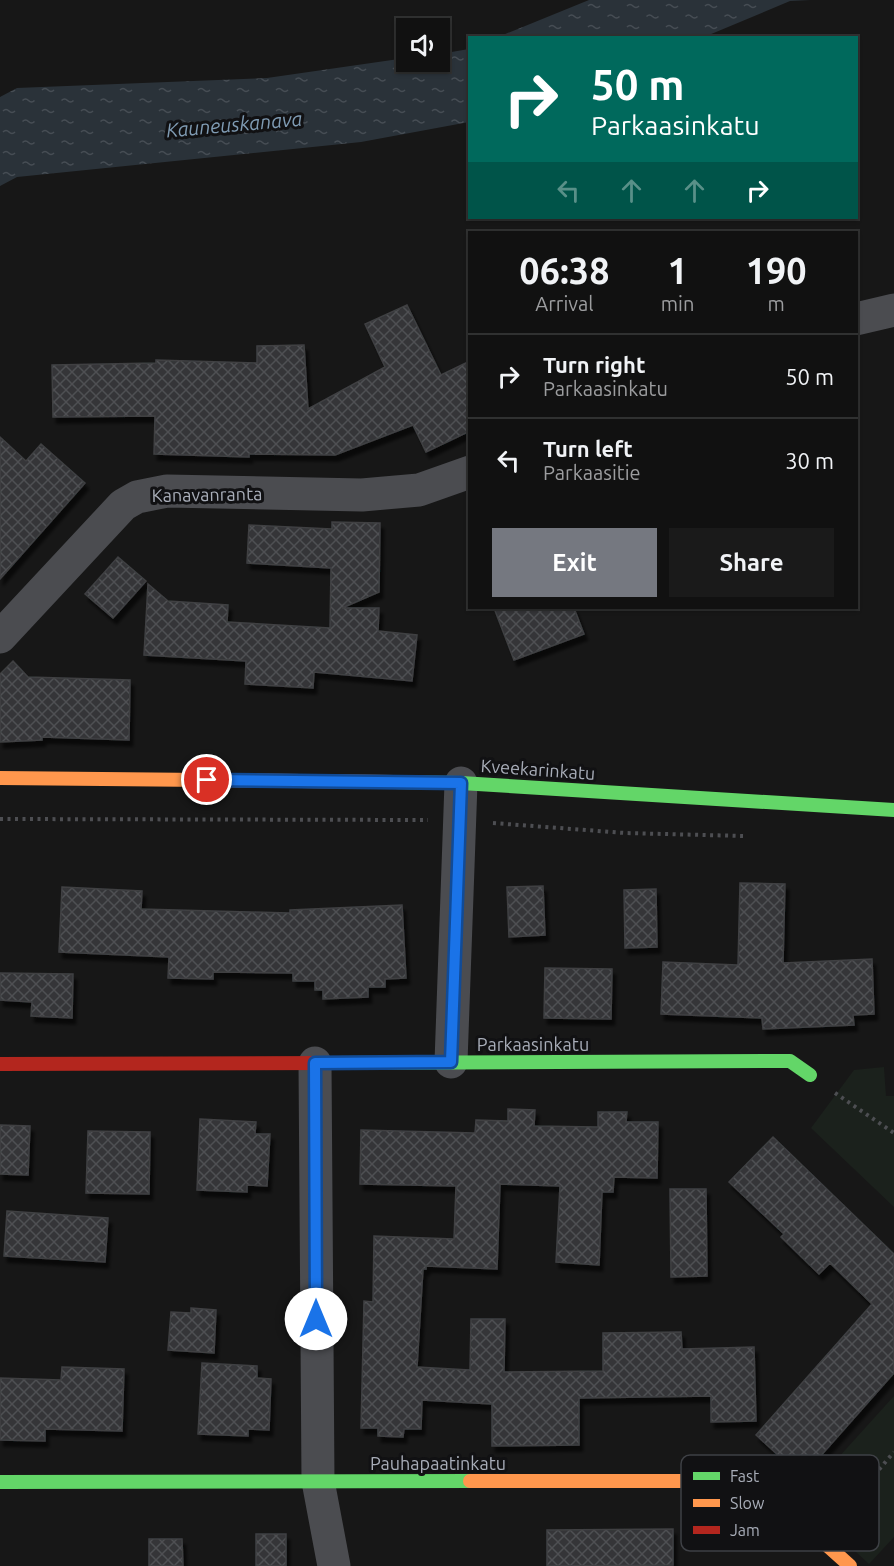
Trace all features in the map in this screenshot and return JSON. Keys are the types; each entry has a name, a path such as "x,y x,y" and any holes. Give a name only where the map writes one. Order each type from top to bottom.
{"street":[{"path":"858,319 894,310"},
{"name":"Kanavanranta","path":"0,637 123,505 137,497 168,491 391,494 418,490 468,473"},
{"name":"Kveekarinkatu","path":"0,778 461,783 894,810"},
{"path":"451,1062 461,783"},
{"name":"Parkaasinkatu","path":"0,1064 790,1061 810,1075"},
{"path":"315,1063 318,1481 334,1566"},
{"name":"Pauhapaatinkatu","path":"0,1482 681,1481"},
{"name":"Pauhapaatinkatu","path":"833,1551 850,1566"}],"path":[{"path":"810,1075 894,1133"},
{"path":"879,1470 894,1452"}],"shaded area":[{"path":"884,1067 886,1096 894,1096 894,1207 811,1128 854,1070"},
{"path":"894,1396 894,1537 869,1564 855,1551 879,1551 879,1455 841,1455"}],"water":[{"path":"589,0 810,0 790,1 706,36 500,36"},
{"name":"Kauneuskanava","path":"468,49 468,122 361,142 17,177 0,186 0,97 17,88 267,78 396,59 396,72 450,72 450,52"}],"building":[{"path":"407,305 441,375 468,362 468,432 426,452 413,425 335,455 249,454 249,457 154,454 155,416 53,417 52,365 156,363 156,360 257,363 257,346 304,345 308,409 385,367 365,324"},
{"path":"0,437 26,461 41,444 85,483 0,579"},
{"path":"332,522 380,523 379,592 342,608 379,608 378,631 417,635 412,681 314,672 313,688 245,684 246,661 144,655 148,584 168,601 228,605 227,622 330,628 331,568 247,563 249,525 332,529"},
{"path":"118,557 146,581 113,618 85,594"},
{"path":"494,609 574,609 584,634 514,660"},
{"path":"13,661 28,677 130,680 129,740 42,737 42,740 0,742 0,674"},
{"path":"740,883 785,884 783,963 872,959 874,1014 853,1015 854,1025 763,1029 762,1018 661,1014 663,962 738,965"},
{"path":"543,886 545,935 509,937 507,887"},
{"path":"62,887 142,891 141,909 290,913 290,910 402,905 406,978 385,979 385,987 368,987 368,997 323,999 323,990 315,990 315,981 293,981 293,973 213,972 213,979 168,978 169,957 59,952"},
{"path":"656,889 657,947 625,948 624,890"},
{"path":"545,968 612,969 611,1019 544,1018"},
{"path":"0,973 73,974 72,1018 31,1016 32,1002 0,1000"},
{"path":"508,1109 535,1110 534,1126 598,1127 598,1112 627,1112 626,1122 658,1122 657,1178 614,1177 613,1192 602,1192 599,1265 556,1262 560,1186 500,1184 497,1269 426,1266 426,1269 423,1269 417,1367 470,1370 471,1319 505,1319 504,1372 603,1371 603,1333 681,1332 682,1349 754,1347 756,1421 711,1422 711,1396 579,1398 579,1445 492,1446 492,1404 422,1400 421,1429 404,1429 403,1437 378,1436 378,1428 361,1428 364,1301 373,1302 374,1236 454,1239 456,1186 360,1184 361,1130 475,1133 476,1120 508,1121"},
{"path":"200,1119 256,1122 255,1134 270,1134 267,1186 247,1185 247,1192 197,1190"},
{"path":"0,1125 30,1126 28,1175 0,1174"},
{"path":"88,1131 150,1132 149,1194 86,1193"},
{"path":"773,1137 894,1254 894,1373 821,1455 778,1455 756,1435 872,1304 830,1263 819,1274 781,1237 784,1234 729,1182"},
{"path":"670,1189 706,1189 707,1276 671,1277"},
{"path":"7,1211 108,1218 105,1262 4,1256"},
{"path":"191,1308 216,1310 214,1353 168,1350 171,1312 191,1313"},
{"path":"202,1363 257,1366 257,1378 271,1379 269,1430 248,1429 248,1436 198,1434"},
{"path":"62,1367 124,1369 122,1431 45,1429 45,1441 0,1440 0,1378 61,1380"},
{"path":"673,1529 673,1565 547,1566 547,1530"},
{"path":"256,1534 286,1534 286,1566 256,1566"},
{"path":"149,1539 182,1539 183,1566 149,1566"}],"traffic: fast":[{"path":"394,782 461,783 894,810"},
{"path":"334,1063 790,1061 810,1075"},
{"path":"0,1482 470,1481"}],"traffic: slow":[{"path":"0,778 394,782"},
{"path":"470,1481 681,1481"},
{"path":"833,1551 850,1566"}],"traffic: jam":[{"path":"0,1064 334,1063"}],"route":[{"path":"207,780 461,783 451,1062 315,1063 316,1319"}]}
